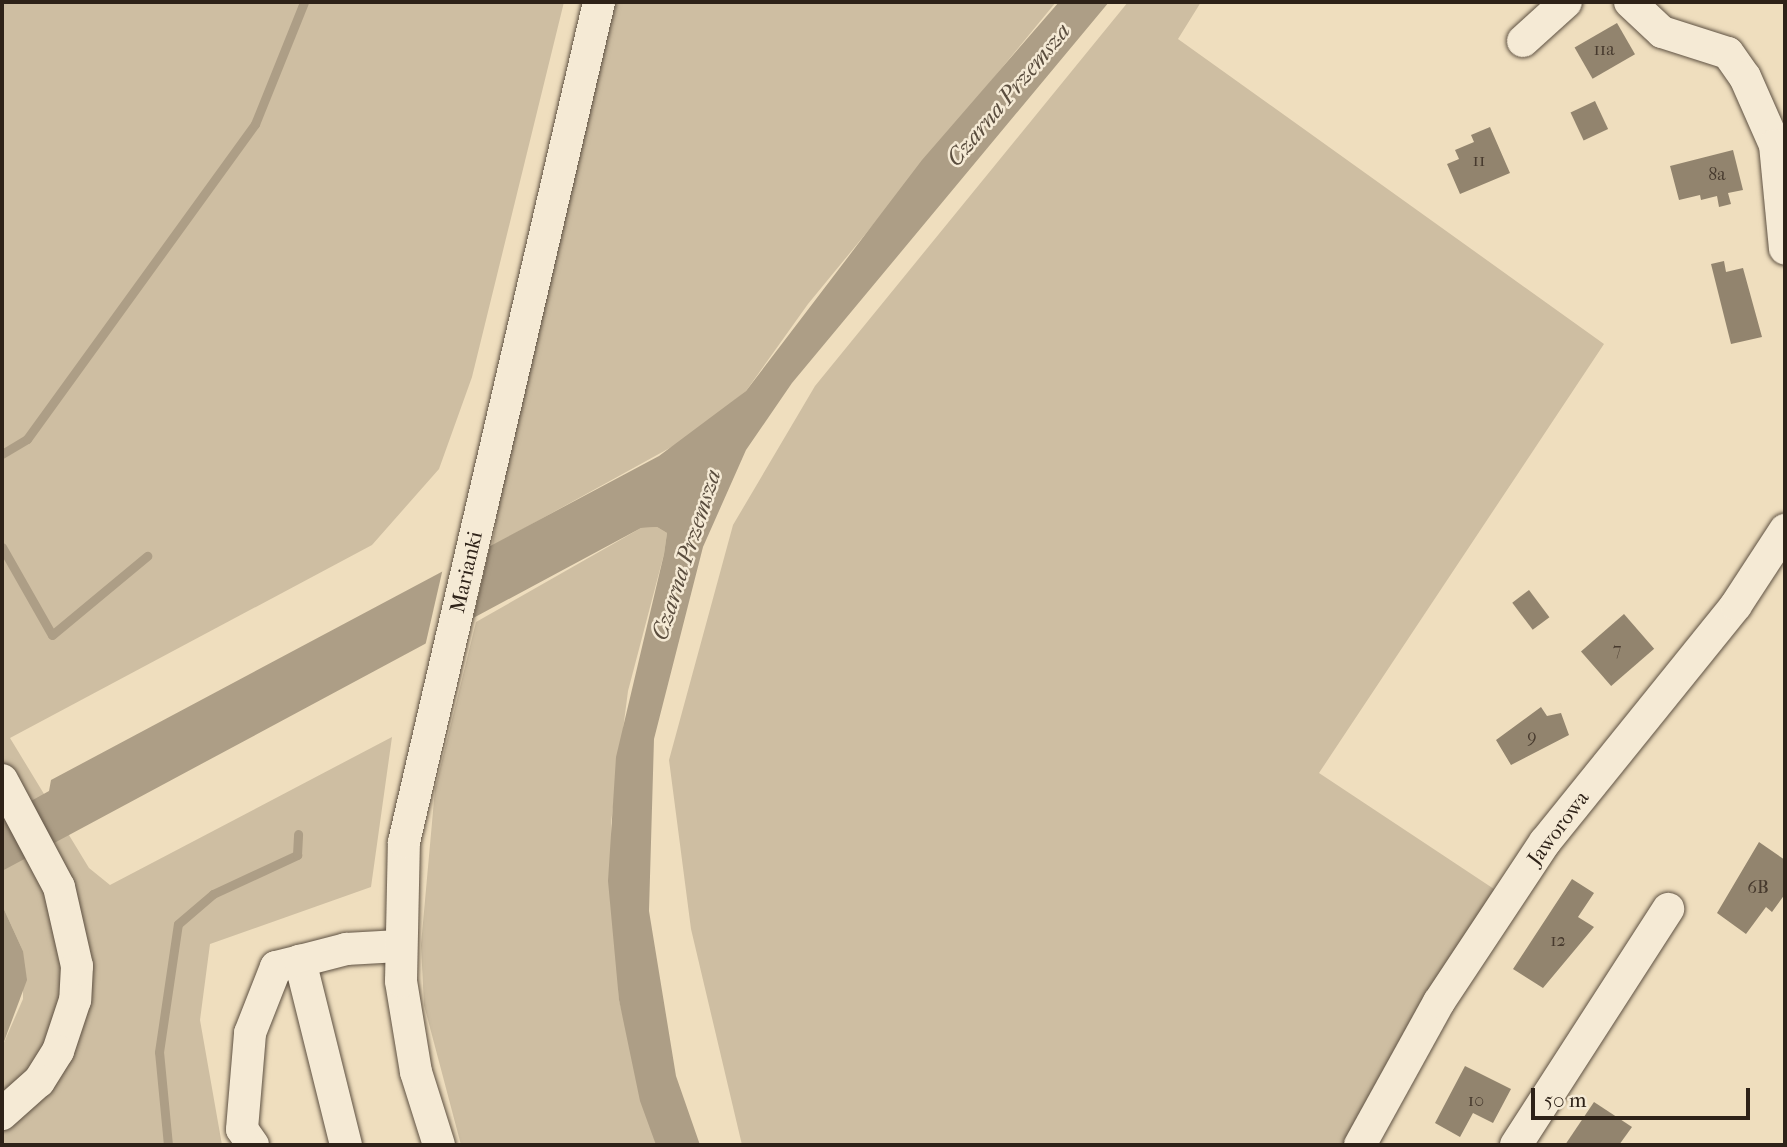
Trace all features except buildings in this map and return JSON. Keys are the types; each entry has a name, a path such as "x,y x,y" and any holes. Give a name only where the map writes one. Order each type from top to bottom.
{"street":[{"name":"Marianki","path":"439,1145 410,1041 398,946 408,820 599,2"},
{"path":"1524,41 1566,2"},
{"path":"1630,2 1662,32 1728,54 1745,77 1775,145 1785,249"},
{"name":"Jaworowa","path":"1360,1145 1439,1002 1545,842 1736,605 1785,530"},
{"path":"2,1114 49,1067 75,1000 72,927 49,868 3,783"},
{"path":"1516,1145 1668,909"},
{"path":"253,1145 242,1129 250,1033 276,967 346,949 398,946"},
{"path":"300,961 346,1145"}],"shaded area":[{"path":"2,2 564,2 472,377 439,469 372,545 10,738 89,868 110,885 392,737 371,887 210,944 200,1020 222,1145 2,1145 2,1047 23,999 23,951 2,905"},
{"path":"614,2 1056,2 808,304 746,391 686,439 492,546 508,447"},
{"path":"1128,2 1201,2 1178,39 1604,344 1319,773 1497,891 1346,1145 742,1145 691,929 669,760 733,525 815,386"},
{"path":"657,527 667,533 664,554 628,691 611,823 619,1000 656,1145 461,1145 424,1005 421,945 435,789 476,622 641,528"}],"water":[{"name":"Czarna Przemsza","path":"1059,2 1109,2 792,383 746,450 703,547 654,739 649,911 676,1076 700,1145 656,1145 640,1101 619,1000 608,881 616,757 667,533 657,527 641,528 2,871 2,817 49,791 51,780 659,456 746,391 922,160"},
{"path":"2,905 23,951 27,980 2,1047"}],"pier":[{"path":"491,542 471,628 424,651 443,568"}],"waterway":[{"path":"2,454 27,439 255,124 304,2"},
{"path":"2,547 52,635 147,556"},
{"path":"168,1145 159,1052 178,924 213,894 297,855 298,834"}]}
